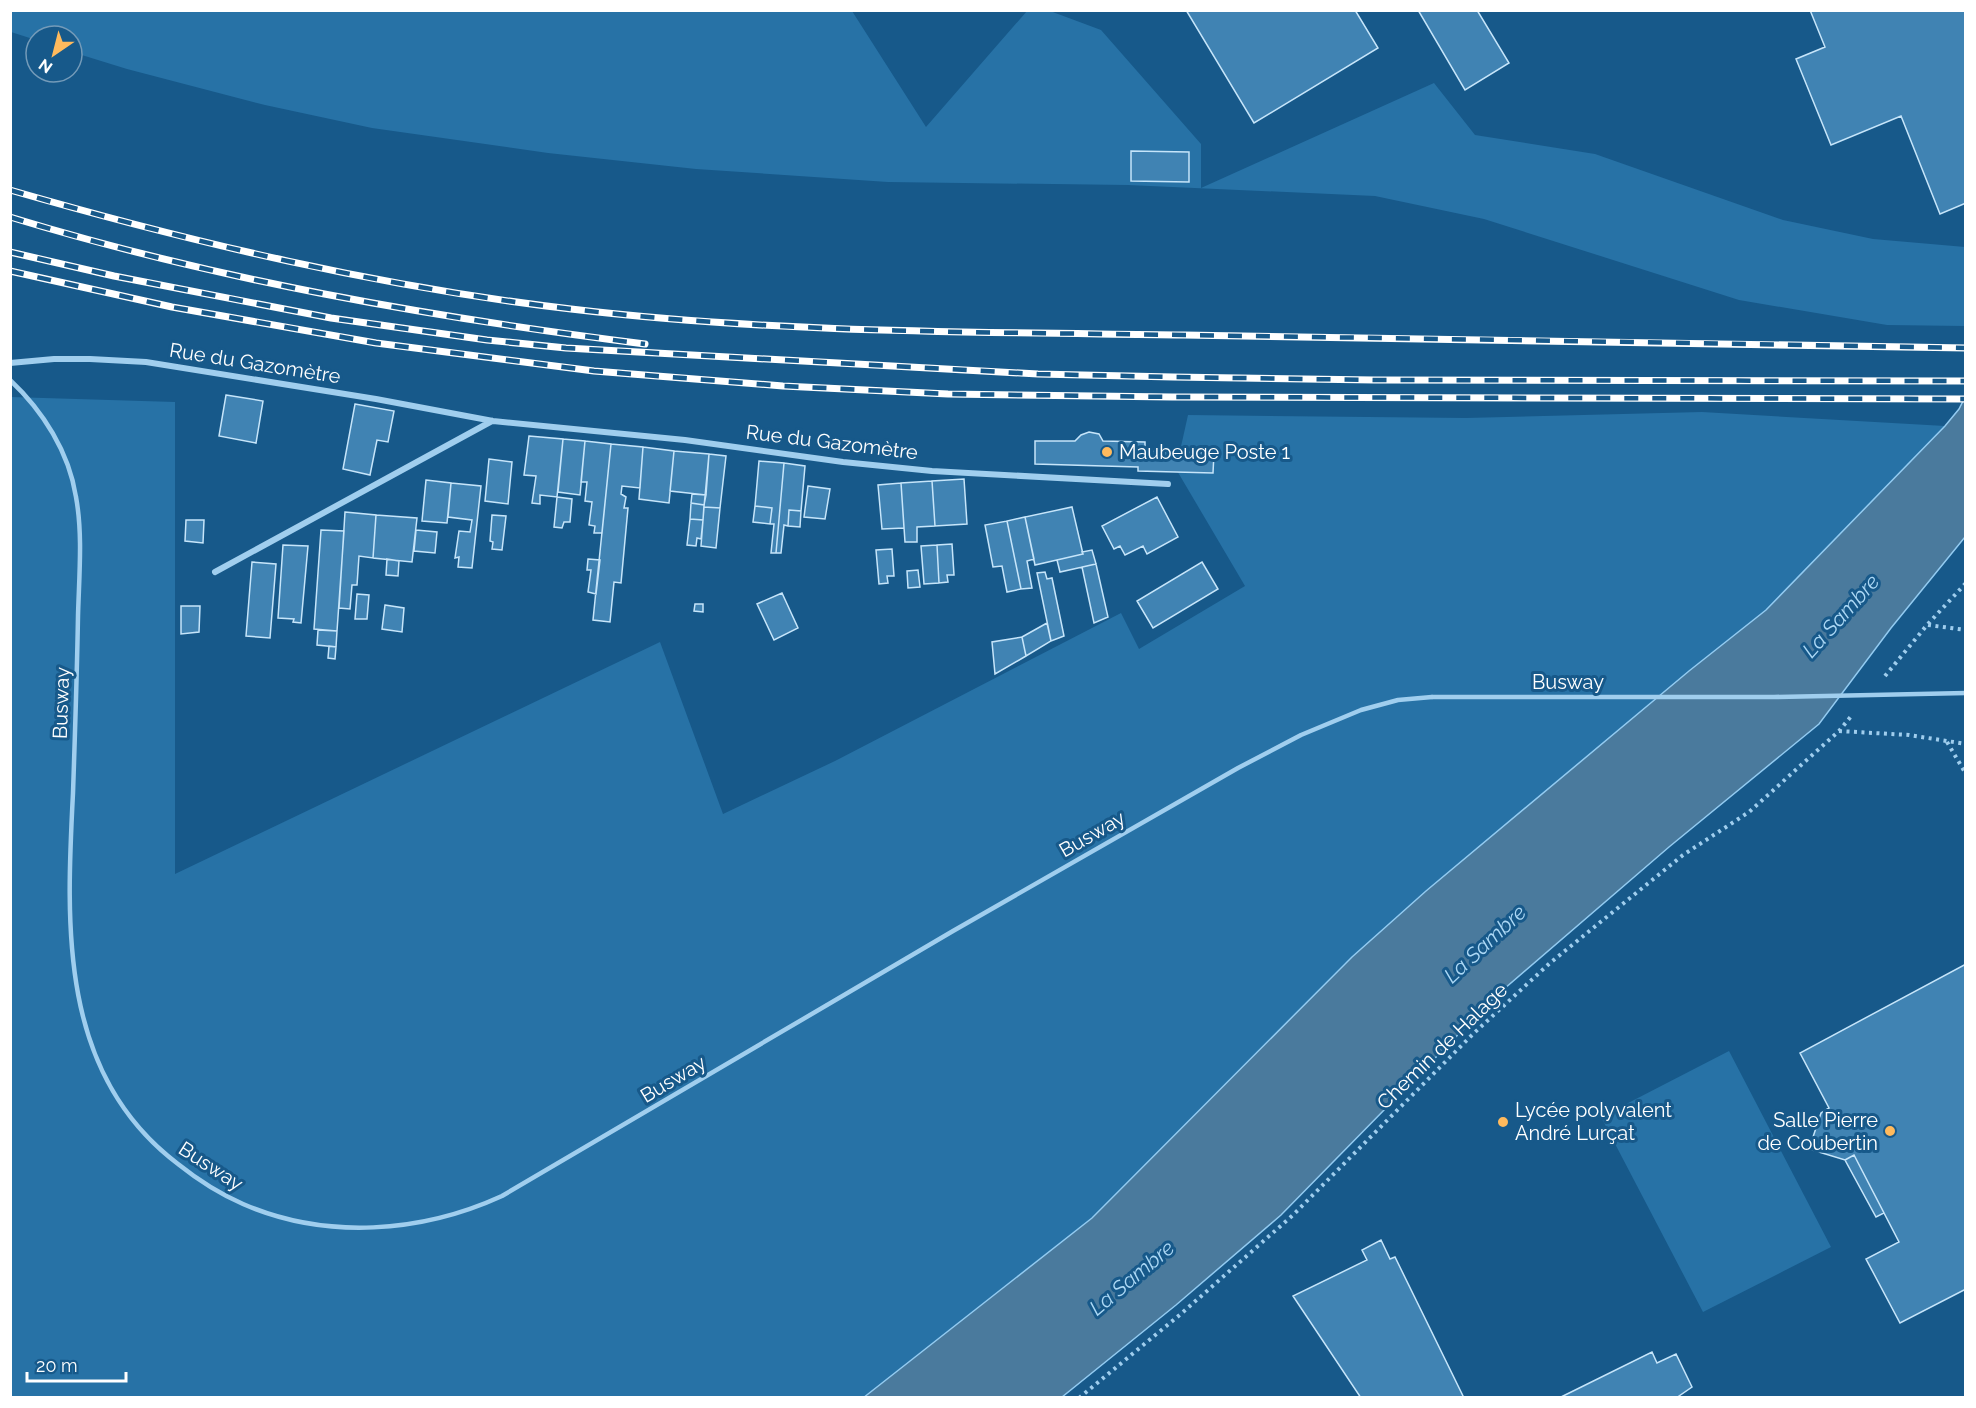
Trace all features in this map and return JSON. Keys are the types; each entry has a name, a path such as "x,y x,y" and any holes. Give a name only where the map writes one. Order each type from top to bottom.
{"street":[{"name":"Rue du Gazomètre","path":"10,363 81,359 146,362 376,399 493,421 685,440 843,462 932,471 1168,484"},
{"path":"215,572 493,421"}],"lane":[{"name":"Busway","path":"10,380 34,404 48,425 68,465 76,497 79,537 77,695 69,900 76,987 95,1059 135,1125 166,1155 200,1181 235,1200 262,1212 303,1224 374,1229 413,1224 455,1215 502,1196 963,925 1238,768 1301,735 1361,710 1398,700 1432,697 1774,697 1965,693"}],"path":[{"path":"1965,582 1927,625 1965,630"},
{"name":"Chemin de Halage","path":"1079,1398 1182,1313 1293,1215 1473,1034 1550,963 1683,855 1749,812 1839,731 1909,735 1946,742"},
{"path":"1946,742 1965,744"},
{"path":"1946,742 1965,774"}],"shaded area":[{"path":"11,10 852,11 926,127 1027,11 1050,11 1101,30 1201,144 1201,188 1434,83 1475,135 1595,154 1783,220 1873,239 1965,247 1965,326 1887,325 1739,300 1484,219 1375,196 1128,185 888,182 696,169 548,153 372,128 265,105 84,56 84,24 24,24 24,36 11,32"},
{"path":"11,397 175,402 175,874 660,642 723,814 835,761 1121,613 1139,649 1245,586 1176,469 1188,415 1466,418 1702,412 1945,426 1766,610 1689,671 1426,891 1352,957 1092,1218 863,1397 11,1398"},
{"path":"1729,1051 1831,1247 1703,1312 1601,1117"}],"water":[{"name":"La Sambre","path":"1965,397 1965,537 1891,628 1819,724 1669,847 1497,995 1281,1215 1176,1305 1062,1397 863,1398 1092,1218 1352,957 1426,891 1689,671 1766,610 1945,426 1959,409"}],"building":[{"path":"1186,10 1355,10 1378,48 1254,123"},
{"path":"1418,10 1477,10 1509,63 1465,90"},
{"path":"1810,10 1966,10 1966,203 1940,214 1901,116 1831,145 1796,59 1825,47"},
{"path":"1131,151 1189,152 1189,182 1131,181"},
{"path":"226,395 263,401 256,443 219,436"},
{"path":"355,404 394,411 388,442 377,440 370,475 343,469"},
{"name":"Maubeuge Poste 1","path":"1089,432 1099,434 1103,441 1145,442 1145,451 1214,453 1213,473 1138,471 1138,467 1035,464 1035,441 1075,441 1081,435"},
{"path":"529,436 563,439 557,497 540,495 540,504 532,503 536,476 524,475"},
{"path":"563,439 585,441 580,495 558,492"},
{"path":"585,441 611,444 602,533 594,533 595,526 589,525 592,502 585,501 587,482 581,482"},
{"path":"611,444 643,447 640,488 622,486 621,494 626,497 624,508 628,508 621,583 614,582 610,622 593,620"},
{"path":"643,447 674,451 669,503 639,499"},
{"path":"674,451 709,454 706,495 670,491"},
{"path":"709,454 726,456 720,508 704,507"},
{"path":"489,459 512,462 508,504 485,501"},
{"path":"759,461 784,463 776,553 771,553 774,524 770,524 772,508 755,506"},
{"path":"784,463 805,466 801,511 789,510 788,526 784,525 781,553 776,553"},
{"path":"964,479 967,524 935,526 932,481"},
{"path":"426,480 451,483 447,523 422,521"},
{"path":"932,481 935,526 917,527 917,542 905,542 901,483"},
{"path":"451,483 481,486 472,568 458,567 459,557 455,558 459,531 470,532 472,520 448,517"},
{"path":"901,483 904,528 882,529 878,485"},
{"path":"808,486 830,489 825,519 804,517"},
{"path":"692,494 706,495 704,505 691,503"},
{"path":"557,497 572,499 570,522 564,522 562,528 554,527"},
{"path":"1157,497 1178,537 1147,554 1143,546 1125,555 1120,546 1114,549 1102,526"},
{"path":"691,503 704,505 703,520 690,519"},
{"path":"755,506 772,508 770,524 753,522"},
{"path":"704,507 720,508 716,548 701,546"},
{"path":"1072,507 1083,554 1035,565 1025,517"},
{"path":"789,510 801,511 800,527 788,526"},
{"path":"345,512 376,515 373,558 359,556 357,585 352,585 350,609 339,608"},
{"path":"376,515 417,518 412,562 373,558"},
{"path":"492,515 506,516 502,550 492,549 493,542 490,541"},
{"path":"1025,517 1034,559 1027,561 1032,588 1021,589 1007,521"},
{"path":"690,519 703,520 701,539 697,538 696,546 687,545"},
{"path":"186,520 204,520 203,543 185,541"},
{"path":"1007,521 1021,589 1007,592 1002,566 993,567 985,525"},
{"path":"321,530 344,531 337,631 314,629"},
{"path":"416,530 437,532 435,553 414,551"},
{"path":"952,544 954,575 947,575 948,582 939,583 937,545"},
{"path":"283,545 308,546 301,623 293,622 294,619 278,618"},
{"path":"937,545 939,583 924,584 921,546"},
{"path":"892,549 894,576 887,576 888,583 879,584 876,550"},
{"path":"1092,550 1096,564 1060,572 1057,560"},
{"path":"387,559 399,561 398,576 386,575"},
{"path":"588,559 600,560 596,594 588,592 591,570 587,570"},
{"path":"252,562 276,564 270,638 246,636"},
{"path":"1202,562 1218,589 1153,628 1137,601"},
{"path":"1096,564 1108,617 1094,623 1082,567"},
{"path":"918,570 920,587 908,588 907,571"},
{"path":"1045,572 1047,579 1052,578 1064,636 1051,641 1037,573"},
{"path":"782,593 798,628 774,640 757,604"},
{"path":"357,594 369,595 367,619 355,619"},
{"path":"695,604 703,604 703,612 694,611"},
{"path":"385,605 404,608 402,632 382,629"},
{"path":"181,606 200,606 199,632 181,634"},
{"path":"1047,623 1051,641 1026,656 1022,637"},
{"path":"318,630 337,631 336,647 317,645"},
{"path":"1022,637 1026,656 995,674 992,642"},
{"path":"329,646 336,647 335,659 328,658"},
{"name":"Salle Pierre de Coubertin","path":"1966,964 1966,1289 1900,1323 1866,1259 1899,1242 1854,1155 1845,1160 1809,1149 1821,1113 1829,1108 1800,1053"},
{"path":"1854,1155 1884,1213 1876,1217 1845,1160"},
{"path":"1381,1240 1390,1259 1395,1257 1464,1398 1361,1398 1293,1296 1367,1260 1362,1250"},
{"path":"1652,1352 1657,1363 1676,1354 1692,1387 1676,1398 1559,1398"}],"railway":[{"path":"10,190 149,228 359,276 500,300 647,317 800,327 954,332 1966,348"},
{"path":"10,217 166,260 324,294 484,322 645,344"},
{"path":"10,252 114,276 331,318 487,340 566,348 1038,374 1374,380 1966,381"},
{"path":"10,271 172,307 376,343 594,371 783,386 948,394 1172,397 1966,399"}],"place":[{"name":"Maubeuge Poste 1","path":"1107,452"},
{"name":"Lycée polyvalent André Lurçat","path":"1503,1122"},
{"name":"Salle Pierre de Coubertin","path":"1890,1131"}]}
